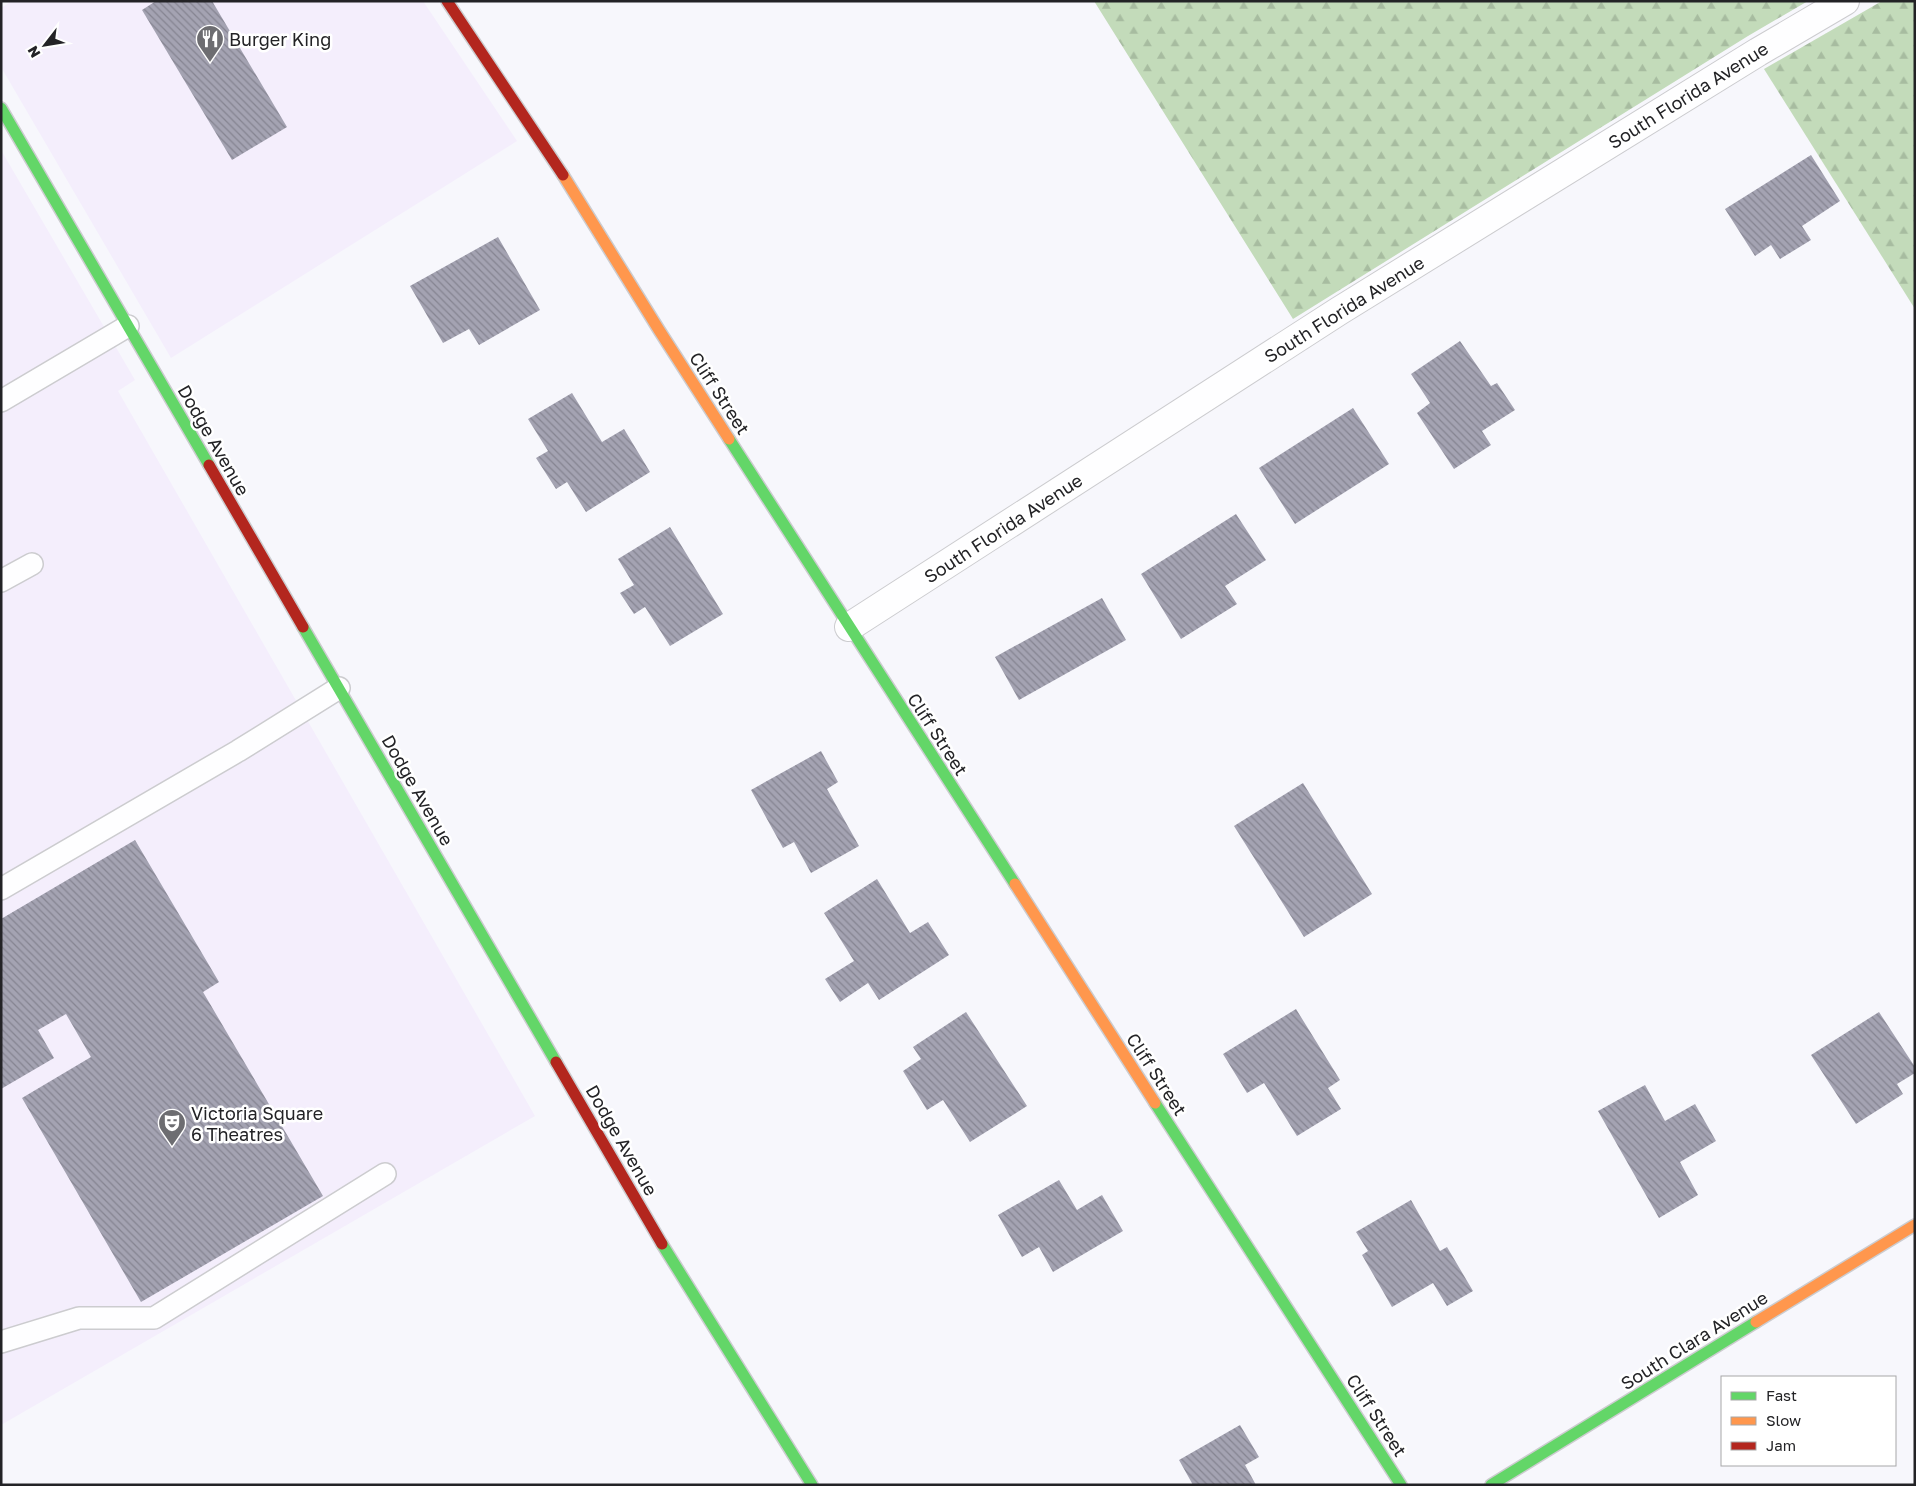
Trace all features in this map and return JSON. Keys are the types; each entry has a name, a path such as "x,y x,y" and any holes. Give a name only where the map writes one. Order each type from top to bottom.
{"street":[{"name":"Cliff Street","path":"447,1 556,163 659,330 1401,1485"},
{"name":"South Florida Avenue","path":"849,627 1338,311 1749,57 1845,1"},
{"name":"Dodge Avenue","path":"1,108 664,1247 812,1485"},
{"name":"South Clara Avenue","path":"1492,1485 1915,1225"}],"lane":[{"path":"1,401 128,326"},
{"path":"1,581 32,564"},
{"path":"1,889 238,750 339,688"},
{"path":"1,1342 79,1318 154,1318 385,1174"}],"shaded area":[{"path":"12,1 423,1 517,141 171,358 1,67 1,8"},
{"path":"1,150 135,380 118,391 535,1116 1,1425"}],"green space":[{"path":"1094,1 1808,1 1748,36 1293,319"},
{"path":"1882,1 1915,1 1915,309 1764,69"}],"building":[{"path":"156,1 212,1 287,127 232,160 142,10"},
{"path":"1811,155 1840,201 1802,226 1811,240 1780,259 1771,245 1755,256 1725,209"},
{"path":"498,237 540,310 479,345 469,329 443,343 410,286"},
{"path":"1460,341 1491,386 1497,383 1515,410 1482,431 1491,445 1454,469 1417,413 1430,403 1411,374"},
{"path":"572,393 602,442 624,429 650,472 586,512 567,482 556,489 536,458 548,451 528,419"},
{"path":"1353,408 1389,464 1295,524 1259,468"},
{"path":"1236,514 1266,560 1225,586 1237,604 1181,639 1141,574"},
{"path":"670,527 723,614 670,646 645,607 634,614 620,593 634,585 618,559"},
{"path":"1102,598 1126,640 1019,700 995,657"},
{"path":"821,751 838,782 827,789 859,846 811,873 794,842 783,848 751,790"},
{"path":"1303,783 1372,894 1304,937 1234,826"},
{"name":"Victoria Square 6 Theatres","path":"135,840 219,982 203,992 323,1196 141,1302 22,1098 91,1057 66,1014 38,1030 54,1058 1,1089 1,919"},
{"path":"877,879 910,933 928,922 949,955 879,1000 868,983 840,1002 825,979 854,961 824,913"},
{"path":"1296,1009 1340,1080 1328,1088 1341,1109 1297,1136 1264,1083 1247,1093 1223,1054"},
{"path":"966,1012 1027,1106 970,1142 943,1100 927,1110 903,1071 921,1059 913,1047"},
{"path":"1879,1012 1915,1067 1915,1073 1897,1084 1903,1094 1856,1124 1811,1055"},
{"path":"1645,1085 1665,1121 1695,1104 1716,1141 1680,1162 1698,1195 1659,1218 1598,1111"},
{"path":"1059,1180 1077,1210 1102,1195 1123,1231 1053,1272 1039,1247 1022,1257 998,1215"},
{"path":"1411,1200 1440,1251 1447,1247 1473,1291 1447,1306 1433,1283 1392,1307 1362,1255 1368,1251 1356,1232"},
{"path":"1240,1425 1259,1457 1245,1465 1256,1485 1193,1485 1179,1460"}],"traffic: fast":[{"path":"1,108 209,465"},
{"path":"729,439 1015,884"},
{"path":"303,627 556,1062"},
{"path":"1155,1103 1401,1485"},
{"path":"662,1244 812,1485"},
{"path":"1491,1485 1756,1322"}],"traffic: slow":[{"path":"563,175 729,439"},
{"path":"1015,884 1155,1103"},
{"path":"1756,1322 1915,1225"}],"traffic: jam":[{"path":"447,1 563,175"},
{"path":"209,465 303,627"},
{"path":"556,1062 662,1244"}],"place":[{"name":"Burger King","path":"210,63"},
{"name":"Victoria Square 6 Theatres","path":"172,1147"}]}
